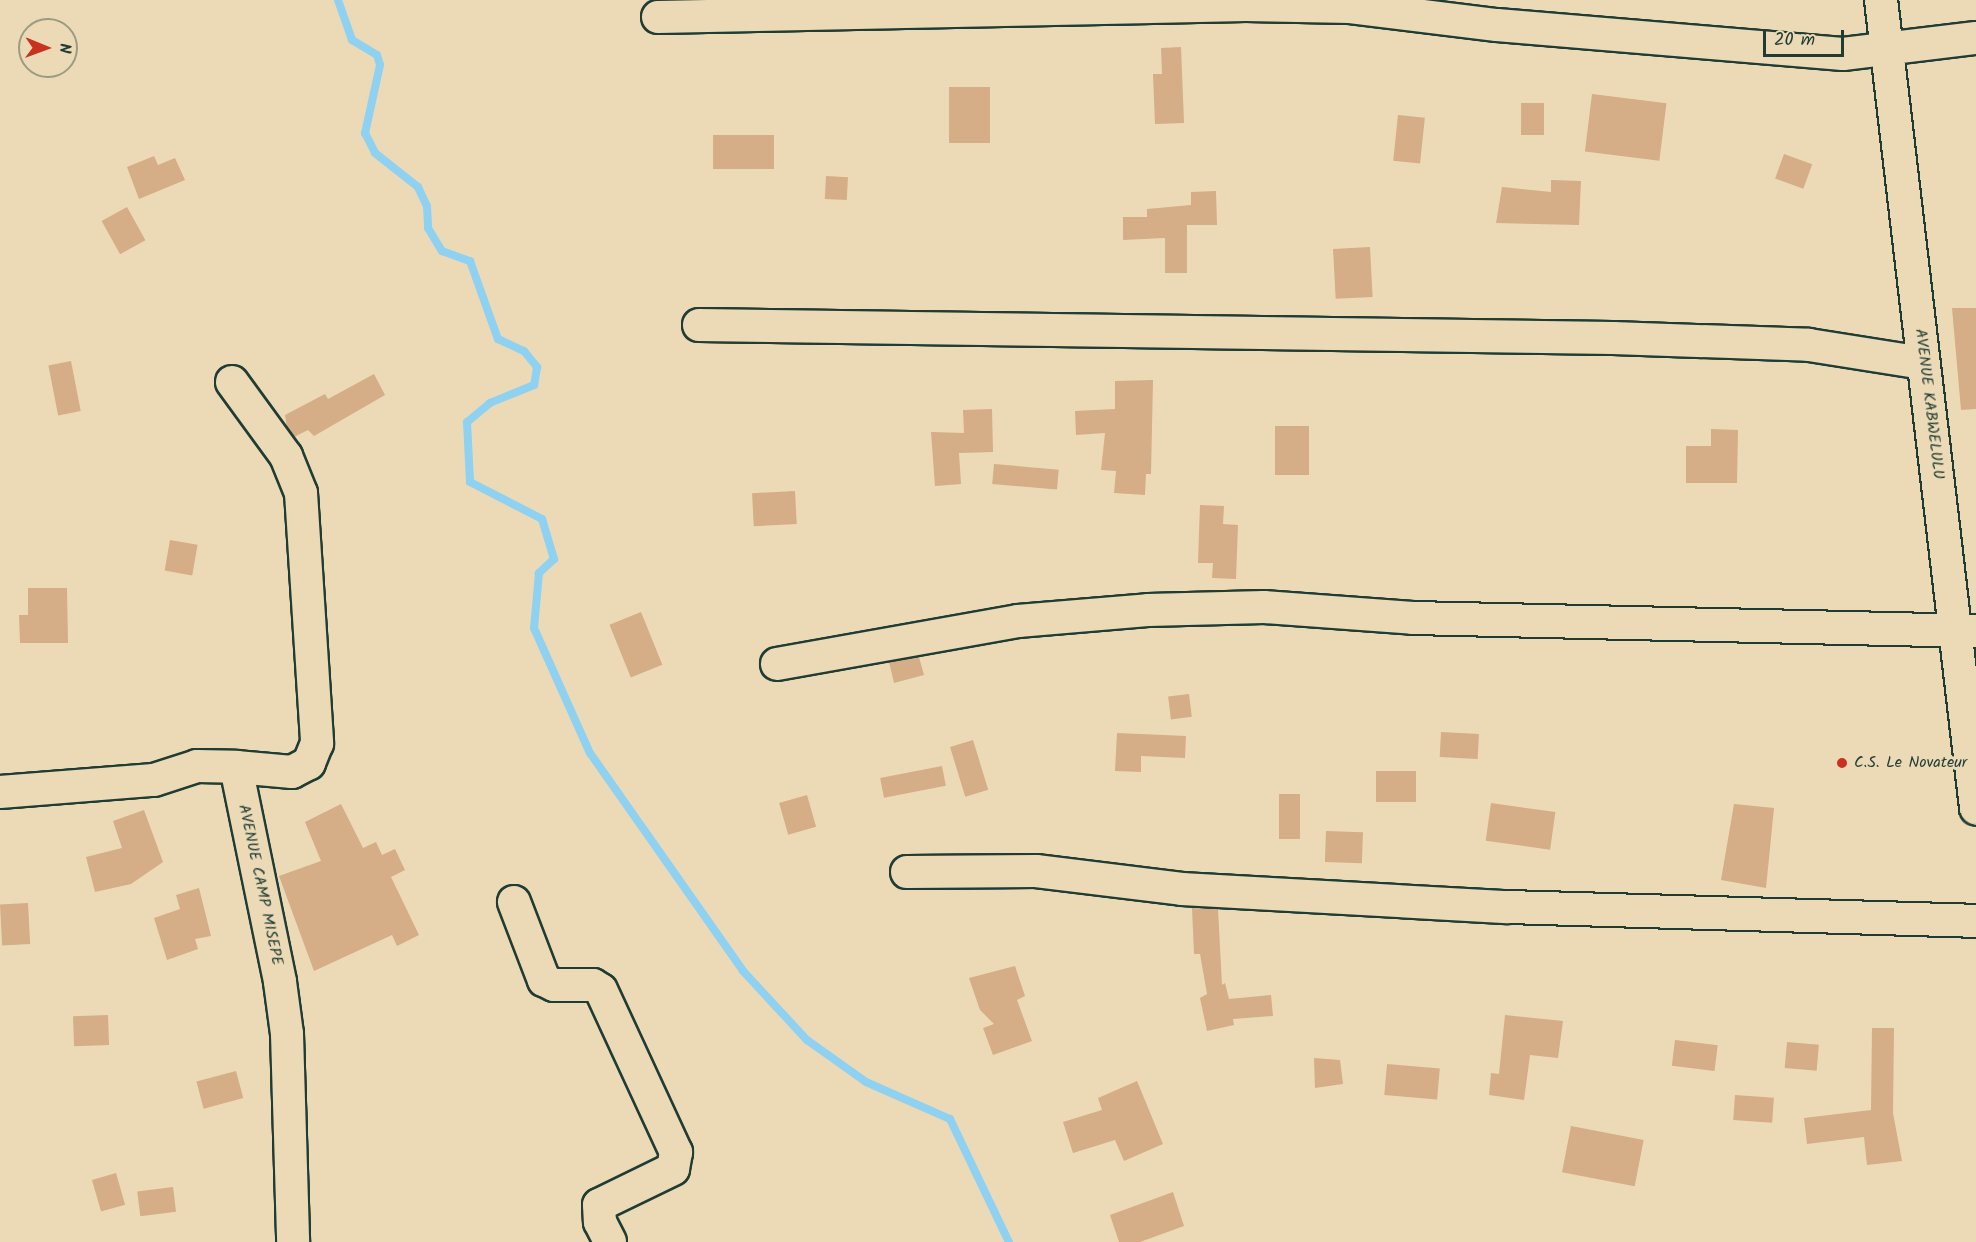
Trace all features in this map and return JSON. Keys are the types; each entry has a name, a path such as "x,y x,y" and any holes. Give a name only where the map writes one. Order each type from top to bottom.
{"street":[{"name":"AVENUE KABWELULU","path":"1881,0 1923,363 1967,632 1976,808"},
{"path":"658,17 1133,4 1350,7 1497,25 1843,54 1888,51 1976,38"},
{"path":"699,325 1613,338 1809,345 1923,363"},
{"path":"0,792 154,780 197,766 292,772 309,763 317,743 301,493 286,456 232,382"},
{"path":"777,664 1018,621 1148,610 1264,607 1413,618 1967,632"},
{"name":"AVENUE CAMP MISEPE","path":"237,767 284,1013 293,1242"},
{"path":"907,872 1036,872 1182,889 1508,907 1976,921"},
{"path":"514,902 544,980 554,985 593,985 601,990 676,1152 672,1169 599,1205 600,1221 610,1242"}],"building":[{"path":"1181,47 1184,123 1155,124 1153,74 1162,74 1161,48"},
{"path":"949,87 990,87 990,143 949,143"},
{"path":"1592,94 1666,103 1659,161 1585,152"},
{"path":"1521,103 1544,103 1544,135 1521,135"},
{"path":"1398,115 1425,118 1420,164 1393,161"},
{"path":"713,135 774,135 774,169 713,169"},
{"path":"1784,154 1812,164 1803,189 1775,178"},
{"path":"154,156 158,165 175,158 185,180 139,199 127,167"},
{"path":"826,176 848,177 847,200 825,199"},
{"path":"1551,180 1581,181 1579,225 1496,223 1502,187 1551,192"},
{"path":"1216,191 1217,225 1187,225 1187,273 1165,273 1165,238 1123,240 1123,217 1147,217 1147,209 1191,205 1191,192"},
{"path":"127,207 145,240 120,254 102,221"},
{"path":"1370,247 1373,297 1336,299 1333,249"},
{"path":"1952,308 1976,308 1976,409 1961,410"},
{"path":"71,361 81,411 58,415 48,365"},
{"path":"374,374 385,395 314,436 308,430 294,437 287,427 285,415 325,394 328,399"},
{"path":"1153,380 1151,474 1146,474 1145,495 1114,493 1116,471 1101,470 1105,433 1076,435 1075,411 1115,409 1115,381"},
{"path":"992,409 993,452 959,453 961,484 935,486 931,432 964,433 963,410"},
{"path":"1275,426 1309,426 1309,475 1275,475"},
{"path":"1711,429 1738,430 1737,483 1686,483 1686,446 1711,446"},
{"path":"994,464 1059,470 1057,490 992,484"},
{"path":"795,491 797,524 754,526 752,493"},
{"path":"1200,505 1224,506 1223,524 1238,525 1236,579 1212,578 1213,563 1198,563"},
{"path":"170,540 198,545 192,575 165,571"},
{"path":"28,588 67,588 68,643 20,643 19,615 28,615"},
{"path":"641,612 662,665 631,678 609,625"},
{"path":"919,657 924,675 894,683 889,662"},
{"path":"1189,694 1192,717 1171,719 1168,697"},
{"path":"1441,732 1479,734 1478,759 1440,757"},
{"path":"1117,733 1186,736 1185,758 1141,756 1141,772 1115,771"},
{"path":"973,740 988,790 965,797 950,747"},
{"path":"942,766 946,786 884,798 880,778"},
{"path":"1376,771 1416,771 1416,802 1376,802"},
{"path":"1279,794 1300,794 1300,839 1279,839"},
{"path":"807,795 816,827 788,835 779,803"},
{"path":"1491,803 1555,812 1550,850 1486,841"},
{"path":"341,804 363,848 376,842 382,855 395,849 405,870 391,877 419,935 397,946 392,935 314,971 279,876 321,861 305,822"},
{"path":"1734,804 1774,808 1766,888 1721,880"},
{"path":"144,810 163,862 131,884 95,892 86,857 122,848 113,821"},
{"path":"1326,831 1363,832 1362,863 1325,862"},
{"path":"199,888 211,936 195,939 198,949 167,960 154,918 180,909 176,895"},
{"path":"28,903 30,944 2,945 0,904"},
{"path":"1192,908 1218,909 1222,985 1225,983 1229,999 1271,995 1273,1016 1233,1019 1234,1025 1207,1031 1200,998 1207,994 1200,954 1194,954"},
{"path":"1015,966 1025,996 1017,1000 1032,1041 993,1055 983,1028 994,1024 980,1010 969,978"},
{"path":"108,1015 109,1045 74,1046 73,1016"},
{"path":"1505,1015 1563,1021 1558,1058 1530,1055 1524,1100 1489,1095 1491,1073 1499,1074"},
{"path":"1872,1028 1894,1028 1893,1113 1902,1161 1867,1165 1864,1137 1807,1144 1804,1118 1871,1110"},
{"path":"1675,1040 1718,1045 1715,1071 1672,1066"},
{"path":"1787,1042 1819,1045 1817,1071 1785,1068"},
{"path":"1314,1058 1340,1060 1343,1084 1315,1088"},
{"path":"1387,1064 1440,1069 1437,1100 1384,1095"},
{"path":"236,1071 243,1098 204,1109 196,1082"},
{"path":"1137,1081 1163,1144 1124,1161 1115,1140 1073,1153 1063,1122 1102,1110 1098,1098"},
{"path":"1735,1095 1774,1098 1772,1123 1733,1120"},
{"path":"1571,1126 1644,1140 1635,1186 1562,1172"},
{"path":"116,1173 125,1205 101,1212 92,1180"},
{"path":"173,1187 176,1212 140,1216 137,1191"},
{"path":"1173,1192 1184,1226 1140,1242 1119,1242 1110,1215"}],"waterway":[{"path":"338,0 352,40 377,55 380,65 365,133 375,153 418,187 427,206 428,228 442,251 470,261 498,339 524,351 537,367 534,385 490,403 467,422 470,482 542,519 554,559 539,573 534,628 590,753 743,971 807,1040 866,1082 950,1119 1009,1242"}],"place":[{"name":"C.S. Le Novateur","path":"1842,763"}]}
